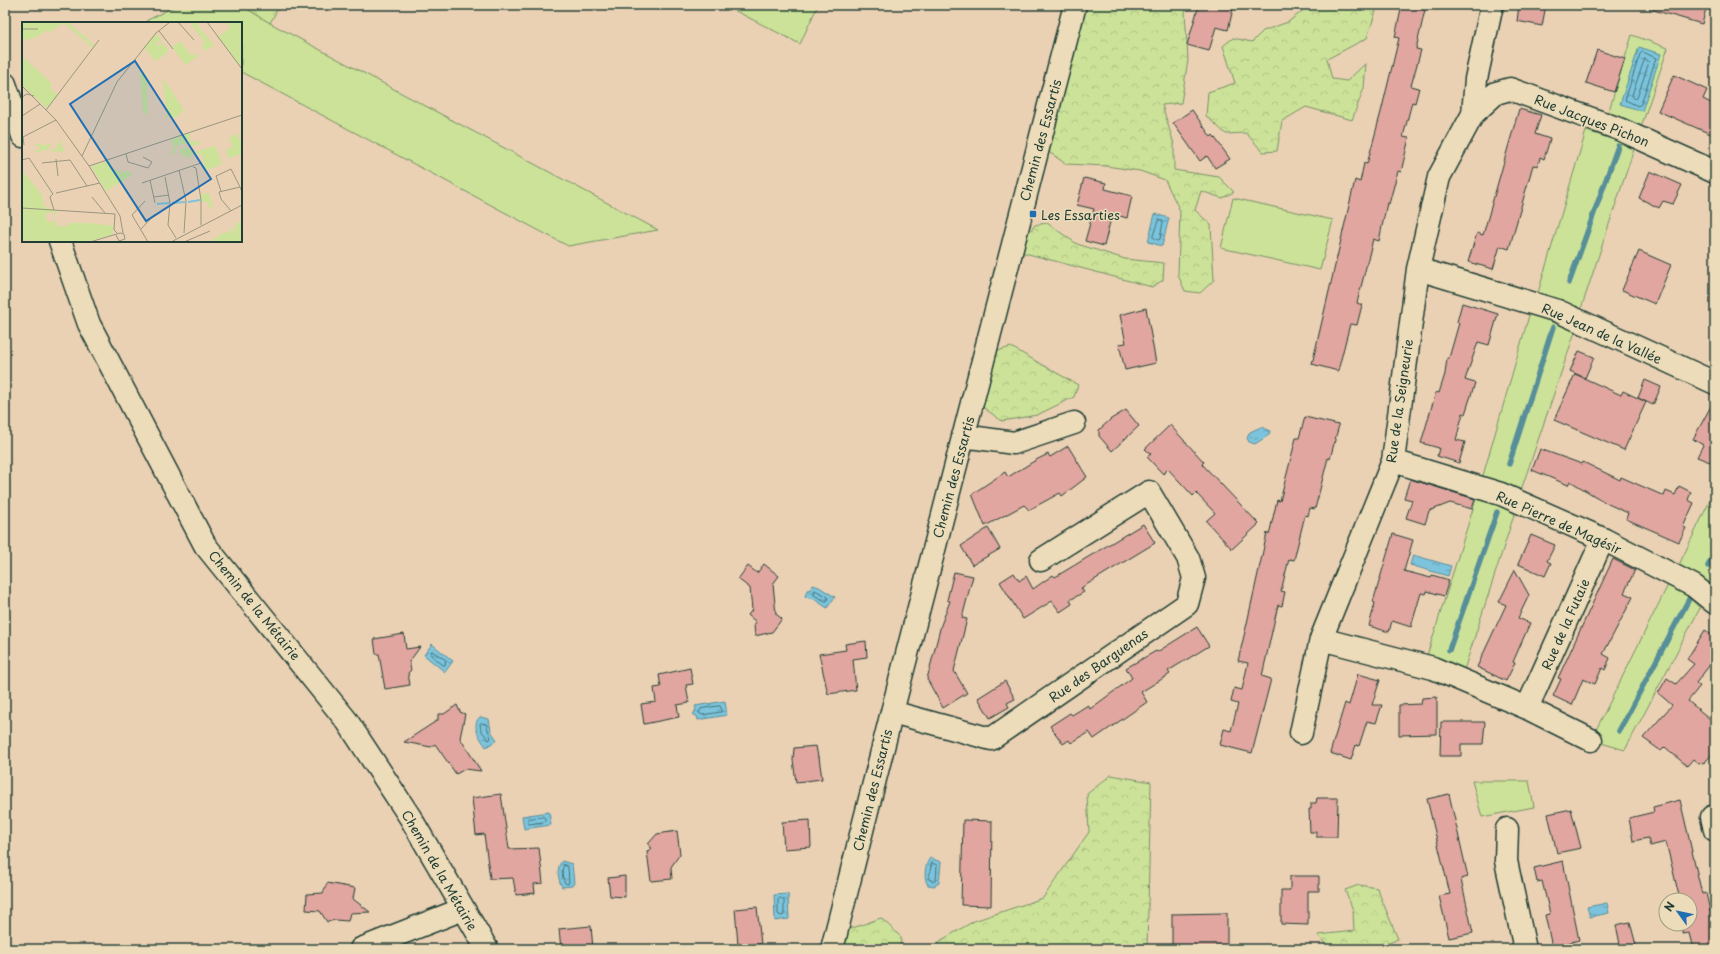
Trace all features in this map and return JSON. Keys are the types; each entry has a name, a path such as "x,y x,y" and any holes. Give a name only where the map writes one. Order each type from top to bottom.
{"street":[{"name":"Chemin des Essartis","path":"832,949 1075,5"},
{"path":"1473,114 1476,79 1492,5"},
{"path":"5,84 22,133"},
{"name":"Rue Jacques Pichon","path":"1473,114 1496,93 1510,89 1619,129 1715,172"},
{"name":"Rue de la Seigneurie","path":"1301,733 1321,639 1393,461 1418,269 1439,177 1473,114"},
{"name":"Chemin de la Métairie","path":"60,242 89,324 205,545 347,721 410,817 487,949"},
{"name":"Rue Jean de la Vallée","path":"1418,269 1558,310 1715,383"},
{"path":"963,436 1014,443 1074,423"},
{"name":"Rue Pierre de Magésir","path":"1393,461 1501,494 1603,539 1694,586 1715,603"},
{"name":"Rue des Barguenas","path":"892,712 991,739 1187,604 1194,578 1189,563 1148,492 1041,560"},
{"name":"Rue de la Futaie","path":"1527,708 1603,539"},
{"path":"1321,639 1433,668 1527,708 1591,740"},
{"path":"1507,829 1506,861 1525,949"},
{"path":"361,949 463,909"}],"green space":[{"path":"177,5 241,5 270,23 658,230 568,246 242,73 242,22 146,21"},
{"path":"241,5 280,5 270,23"},
{"path":"724,5 818,5 800,44"},
{"path":"1068,5 1189,5 1185,12 1188,60 1181,103 1162,105 1174,144 1174,170 1219,177 1234,192 1222,198 1201,191 1195,210 1211,225 1214,280 1200,293 1185,291 1178,275 1180,211 1165,180 1140,171 1106,166 1066,164 1046,150"},
{"path":"1378,5 1367,38 1327,59 1332,79 1347,81 1366,63 1364,88 1352,120 1306,107 1282,121 1277,151 1263,152 1246,133 1226,134 1206,116 1208,92 1235,83 1223,46 1233,38 1252,42 1263,31 1288,22 1309,6"},
{"path":"1632,35 1668,48 1640,130 1607,117"},
{"path":"1586,131 1613,139 1634,149 1580,312 1537,296"},
{"path":"1233,198 1333,220 1320,270 1221,248"},
{"path":"1047,223 1077,244 1125,259 1164,263 1163,280 1152,287 1021,252 1025,237 1035,225"},
{"path":"1530,312 1575,332 1519,496 1482,479"},
{"path":"1011,347 1078,385 1074,397 1037,415 1002,421 973,400 990,353"},
{"path":"1715,490 1715,587 1712,592 1678,567"},
{"path":"1477,496 1515,512 1462,676 1425,662"},
{"path":"1669,583 1682,591 1700,608 1625,750 1591,740"},
{"path":"1111,775 1151,782 1147,949 935,949 940,941 974,921 1043,898 1089,832 1087,794"},
{"path":"1472,781 1529,781 1534,807 1482,817"},
{"path":"1359,885 1377,888 1398,939 1376,949 1329,949 1318,935 1354,931 1353,910 1345,890"},
{"path":"881,918 901,937 900,949 832,949 850,929"}],"water":[{"path":"1639,47 1661,54 1642,111 1620,104"},
{"path":"1155,214 1169,218 1162,246 1148,242"},
{"path":"1261,427 1270,431 1269,435 1255,444 1249,442 1247,438 1250,432"},
{"path":"1413,555 1451,566 1448,576 1410,565"},
{"path":"813,585 835,597 827,608 814,599 805,597 807,590 811,589"},
{"path":"432,644 453,661 445,672 424,655"},
{"path":"725,701 727,715 698,720 697,716 693,715 696,709 695,706"},
{"path":"480,717 489,719 491,731 497,740 486,747 476,728 477,721"},
{"path":"549,812 551,825 524,829 522,816"},
{"path":"930,858 941,862 939,883 934,886 928,885 925,875 926,867"},
{"path":"562,861 572,864 574,883 572,886 562,887 558,870"},
{"path":"788,894 789,919 775,921 774,895"},
{"path":"1607,903 1609,913 1590,917 1587,907"}],"building":[{"path":"1199,5 1216,5 1233,9 1228,30 1216,27 1209,51 1187,45"},
{"path":"1402,5 1425,10 1416,49 1421,50 1411,86 1419,88 1415,103 1412,102 1403,137 1409,138 1401,172 1398,171 1389,204 1387,203 1379,241 1373,239 1357,303 1362,305 1357,325 1350,324 1338,371 1312,364 1355,180 1360,182 1364,163 1367,164 1381,112 1399,38 1395,37"},
{"path":"1519,5 1546,5 1542,26 1517,21"},
{"path":"1651,5 1707,5 1702,24 1650,9"},
{"path":"1597,50 1625,59 1614,92 1586,83"},
{"path":"1674,75 1707,90 1703,99 1715,105 1715,136 1658,111"},
{"path":"1519,109 1541,115 1535,134 1550,139 1544,159 1540,157 1538,166 1533,165 1509,249 1500,246 1493,269 1468,262 1477,233 1483,235"},
{"path":"1192,110 1211,137 1213,135 1230,159 1215,168 1207,156 1200,161 1173,123"},
{"path":"1650,171 1682,185 1673,204 1663,201 1659,208 1639,198"},
{"path":"1084,178 1106,183 1105,189 1132,196 1127,218 1112,214 1104,246 1085,241 1094,209 1077,205"},
{"path":"1639,251 1671,265 1655,304 1622,290"},
{"path":"1462,303 1498,314 1489,345 1478,342 1465,380 1475,383 1465,414 1463,413 1456,440 1465,442 1459,463 1437,456 1439,448 1421,443 1436,392 1439,393 1445,374 1447,358 1449,358 1459,323 1457,322"},
{"path":"1146,308 1156,363 1125,370 1119,344 1126,343 1120,315"},
{"path":"1579,351 1594,357 1585,378 1570,371"},
{"path":"1575,374 1621,395 1623,391 1646,402 1624,450 1554,420"},
{"path":"1645,380 1661,387 1653,405 1638,398"},
{"path":"1715,399 1715,452 1710,462 1697,457 1703,445 1693,439"},
{"path":"1126,410 1139,426 1112,451 1099,436 1099,430 1111,419"},
{"path":"1305,417 1339,425 1330,459 1328,458 1315,509 1310,508 1308,516 1305,515 1294,560 1289,559 1281,591 1285,592 1282,606 1278,605 1262,676 1271,679 1252,753 1220,745 1224,729 1231,731 1238,704 1231,702 1234,688 1242,690 1248,663 1238,661 1267,533 1269,535 1277,500 1280,501 1296,438 1299,438"},
{"path":"1170,425 1204,462 1202,464 1259,524 1232,549 1206,521 1215,513 1196,493 1193,496 1168,469 1163,474 1147,457 1151,454 1145,449"},
{"path":"1068,446 1087,477 1062,496 1060,493 1029,510 1024,505 985,526 972,494 1005,472 1008,477 1036,460 1048,454 1050,457"},
{"path":"1540,449 1582,464 1583,462 1620,480 1621,477 1664,496 1666,491 1675,495 1679,486 1691,492 1688,500 1694,503 1683,527 1686,528 1679,542 1626,519 1628,513 1608,504 1570,481 1568,485 1532,470"},
{"path":"1410,479 1475,499 1472,509 1450,503 1429,511 1425,524 1406,518 1412,500 1404,498"},
{"path":"1143,524 1155,543 1081,588 1084,592 1070,600 1072,604 1060,612 1052,601 1023,619 1000,582 1014,573 1019,581 1026,576 1033,589 1053,575 1055,577"},
{"path":"988,528 1000,549 972,565 961,546"},
{"path":"1393,534 1413,540 1404,571 1431,578 1432,575 1449,580 1444,596 1427,591 1426,594 1421,593 1411,627 1392,621 1389,632 1369,626 1375,603 1373,602"},
{"path":"1531,535 1555,545 1547,561 1551,563 1545,576 1518,564"},
{"path":"1613,559 1635,570 1624,593 1633,597 1603,654 1610,658 1605,670 1602,668 1595,684 1583,679 1572,705 1553,696 1561,679 1558,678"},
{"path":"764,564 779,576 773,584 776,614 782,619 772,632 755,636 754,625 756,622 748,615 752,610 750,588 738,579 748,566 757,573"},
{"path":"1515,570 1529,595 1518,618 1530,623 1513,662 1515,663 1506,681 1477,667 1506,605 1499,602"},
{"path":"954,572 973,576 962,618 967,619 954,671 967,693 943,708 927,679 941,625 950,601 947,600"},
{"path":"1197,627 1209,646 1168,671 1170,674 1141,692 1147,702 1094,739 1089,732 1071,743 1069,740 1063,744 1050,726 1070,713 1072,715 1088,705 1090,709 1132,678 1126,668 1156,651 1157,652"},
{"path":"1705,630 1715,637 1715,658 1696,683 1700,686 1688,701 1715,723 1715,751 1705,762 1699,764 1693,759 1687,766 1665,747 1661,751 1643,738 1672,705 1658,693 1667,678 1676,684 1694,664 1687,659"},
{"path":"404,634 406,649 420,647 409,662 411,670 408,673 410,685 385,689 379,654 376,654 374,639"},
{"path":"866,641 867,657 853,659 856,690 828,694 819,654 846,650 845,644"},
{"path":"690,668 693,684 686,685 689,703 677,705 679,717 644,724 641,704 656,702 654,688 661,687 659,675"},
{"path":"1358,674 1380,680 1372,705 1382,705 1376,723 1367,721 1359,746 1356,745 1351,760 1330,753 1345,703 1349,705"},
{"path":"1005,681 1015,699 1007,703 1009,707 990,718 978,698"},
{"path":"1437,697 1437,734 1399,735 1399,705 1421,704 1422,698"},
{"path":"457,705 460,712 465,714 460,738 481,771 465,769 456,774 435,744 431,747 404,742 438,720 438,714 444,714"},
{"path":"1441,722 1485,722 1483,744 1461,744 1461,756 1440,756"},
{"path":"816,746 822,779 796,782 793,760 794,748"},
{"path":"501,794 509,849 539,848 543,883 534,884 535,893 516,895 513,878 490,879 484,834 476,835 472,798"},
{"path":"1449,794 1468,877 1461,879 1473,933 1449,938 1439,896 1450,894 1427,799"},
{"path":"1317,798 1338,798 1337,837 1316,837 1316,832 1310,832 1309,809 1311,809 1311,803 1316,803"},
{"path":"1680,800 1702,894 1706,893 1715,934 1715,949 1693,949 1689,933 1683,934 1683,932 1698,932 1698,892 1678,892 1666,842 1650,846 1648,838 1633,841 1629,818 1654,812 1653,807"},
{"path":"1571,809 1581,848 1557,853 1548,814"},
{"path":"810,820 811,847 784,849 782,822"},
{"path":"963,820 992,821 991,906 961,905"},
{"path":"677,831 680,854 671,867 672,879 651,881 647,852 651,848 648,844 657,834"},
{"path":"1563,861 1579,940 1552,947 1545,915 1550,914 1542,881 1537,882 1534,868"},
{"path":"625,876 625,897 610,896 608,878"},
{"path":"1290,876 1319,876 1319,891 1308,891 1308,925 1281,924 1281,890 1290,890"},
{"path":"327,883 355,888 353,899 370,912 350,913 348,921 335,920 327,922 320,911 306,910 307,894 323,893"},
{"path":"757,907 761,944 738,945 735,909"},
{"path":"1227,913 1227,949 1172,949 1172,914"},
{"path":"1630,922 1637,949 1621,949 1616,925"},
{"path":"591,926 593,949 561,949 559,929"}],"waterway":[{"path":"1569,283 1618,146"},
{"path":"1509,464 1553,327"},
{"path":"1449,650 1497,512"},
{"path":"1708,566 1715,553"},
{"path":"1619,731 1689,599"}],"place":[{"name":"Les Essarties","path":"1033,214"}]}
